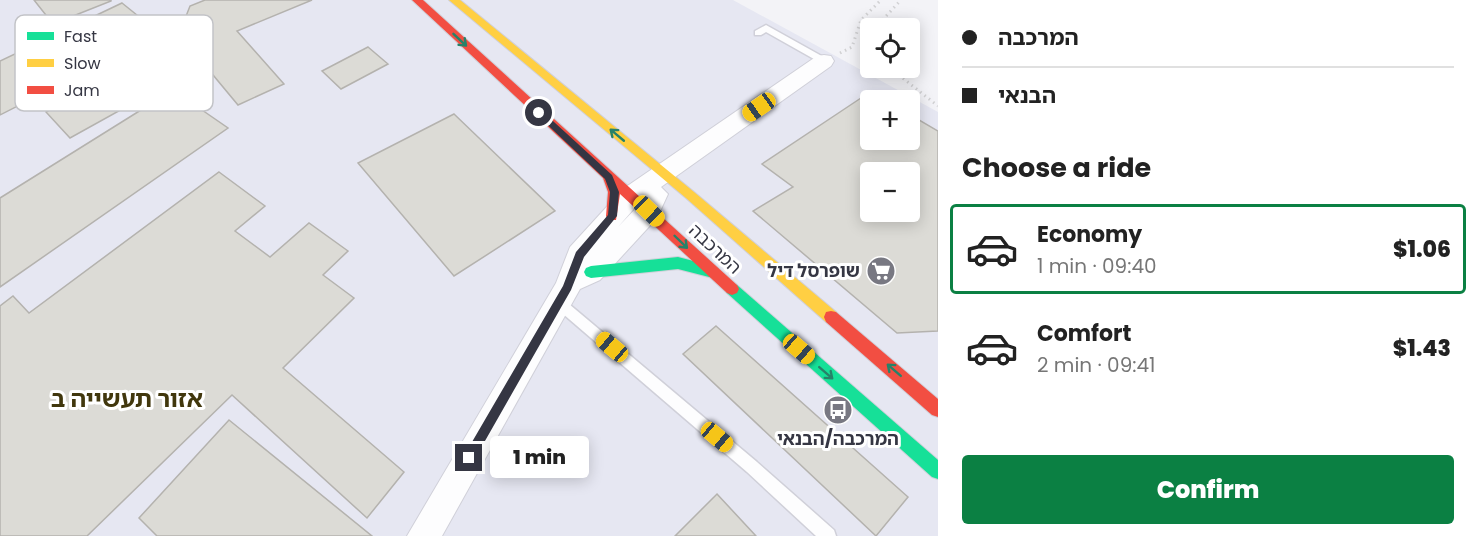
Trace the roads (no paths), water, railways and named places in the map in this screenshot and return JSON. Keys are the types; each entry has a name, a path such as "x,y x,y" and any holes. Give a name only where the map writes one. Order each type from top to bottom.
{"street":[{"name":"המרכבה","path":"417,0 640,203 712,272 938,471"},
{"name":"המרכבה","path":"454,0 643,157 673,167 690,195 938,409"},
{"path":"424,536 573,288 640,203 673,167 824,61"},
{"path":"643,157 673,167 690,195"},
{"path":"609,177 614,192 612,216"},
{"path":"573,288 579,255 612,216 640,203"},
{"path":"573,288 622,267 678,263 712,272"}],"lane":[{"path":"758,33 766,28 824,61"},
{"path":"573,288 752,467 828,536"}],"place":[{"name":"שופרסל דיל","path":"881,271"},
{"name":"המרכבה/הבנאי","path":"838,410"}],"district":[{"name":"אזור תעשייה ב","path":"127,399"}]}
